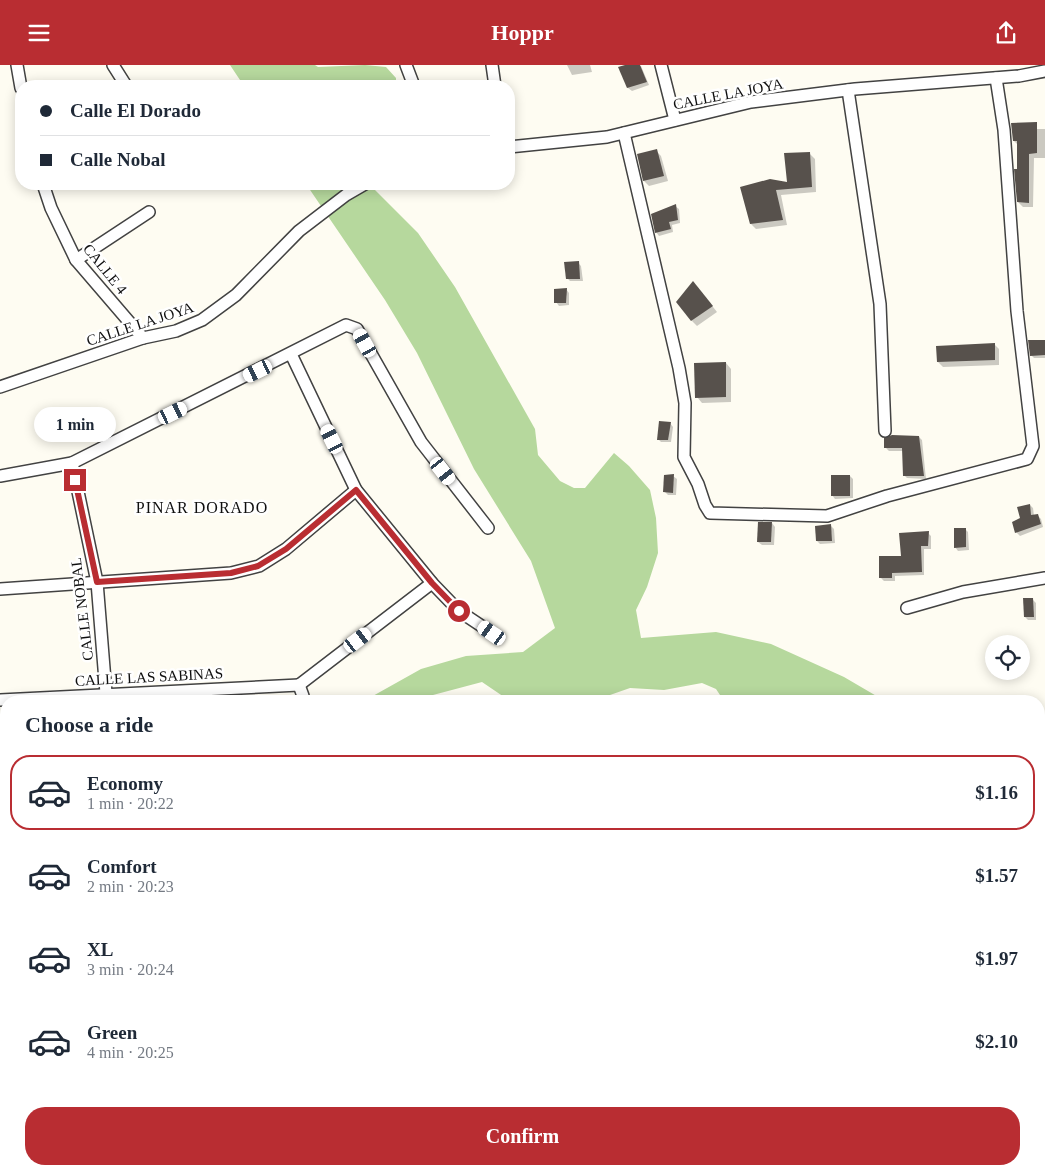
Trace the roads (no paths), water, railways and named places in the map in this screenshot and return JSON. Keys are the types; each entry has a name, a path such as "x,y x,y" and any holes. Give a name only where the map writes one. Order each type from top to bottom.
{"street":[{"path":"17,65 20,80"},
{"path":"113,65 122,80"},
{"path":"406,65 412,80"},
{"path":"492,65 494,80"},
{"path":"661,65 675,120"},
{"name":"CALLE LA JOYA","path":"515,146 607,137 752,102 848,90 1045,71"},
{"path":"624,133 679,368 685,403 684,457 698,483 705,505 710,513 827,515 886,496 1027,459 1033,446 1017,311 1004,130 996,77"},
{"path":"848,90 880,304 886,431"},
{"name":"CALLE 4","path":"45,190 50,208 76,260 143,338"},
{"name":"CALLE LA JOYA","path":"0,387 143,338 176,331 202,320 236,295 299,231 355,190"},
{"path":"76,260 149,212"},
{"path":"0,476 72,463 346,325 357,329 421,442 488,528"},
{"path":"291,354 356,490 432,583 459,611 492,633"},
{"name":"CALLE NOBAL","path":"72,463 97,582 106,693"},
{"path":"0,589 231,573 258,566 286,549 356,490"},
{"path":"907,609 963,592 1045,578"},
{"path":"303,695 299,685 432,583"},
{"name":"CALLE LAS SABINAS","path":"76,695 299,685"}],"district":[{"name":"PINAR DORADO","path":"202,507"}]}
